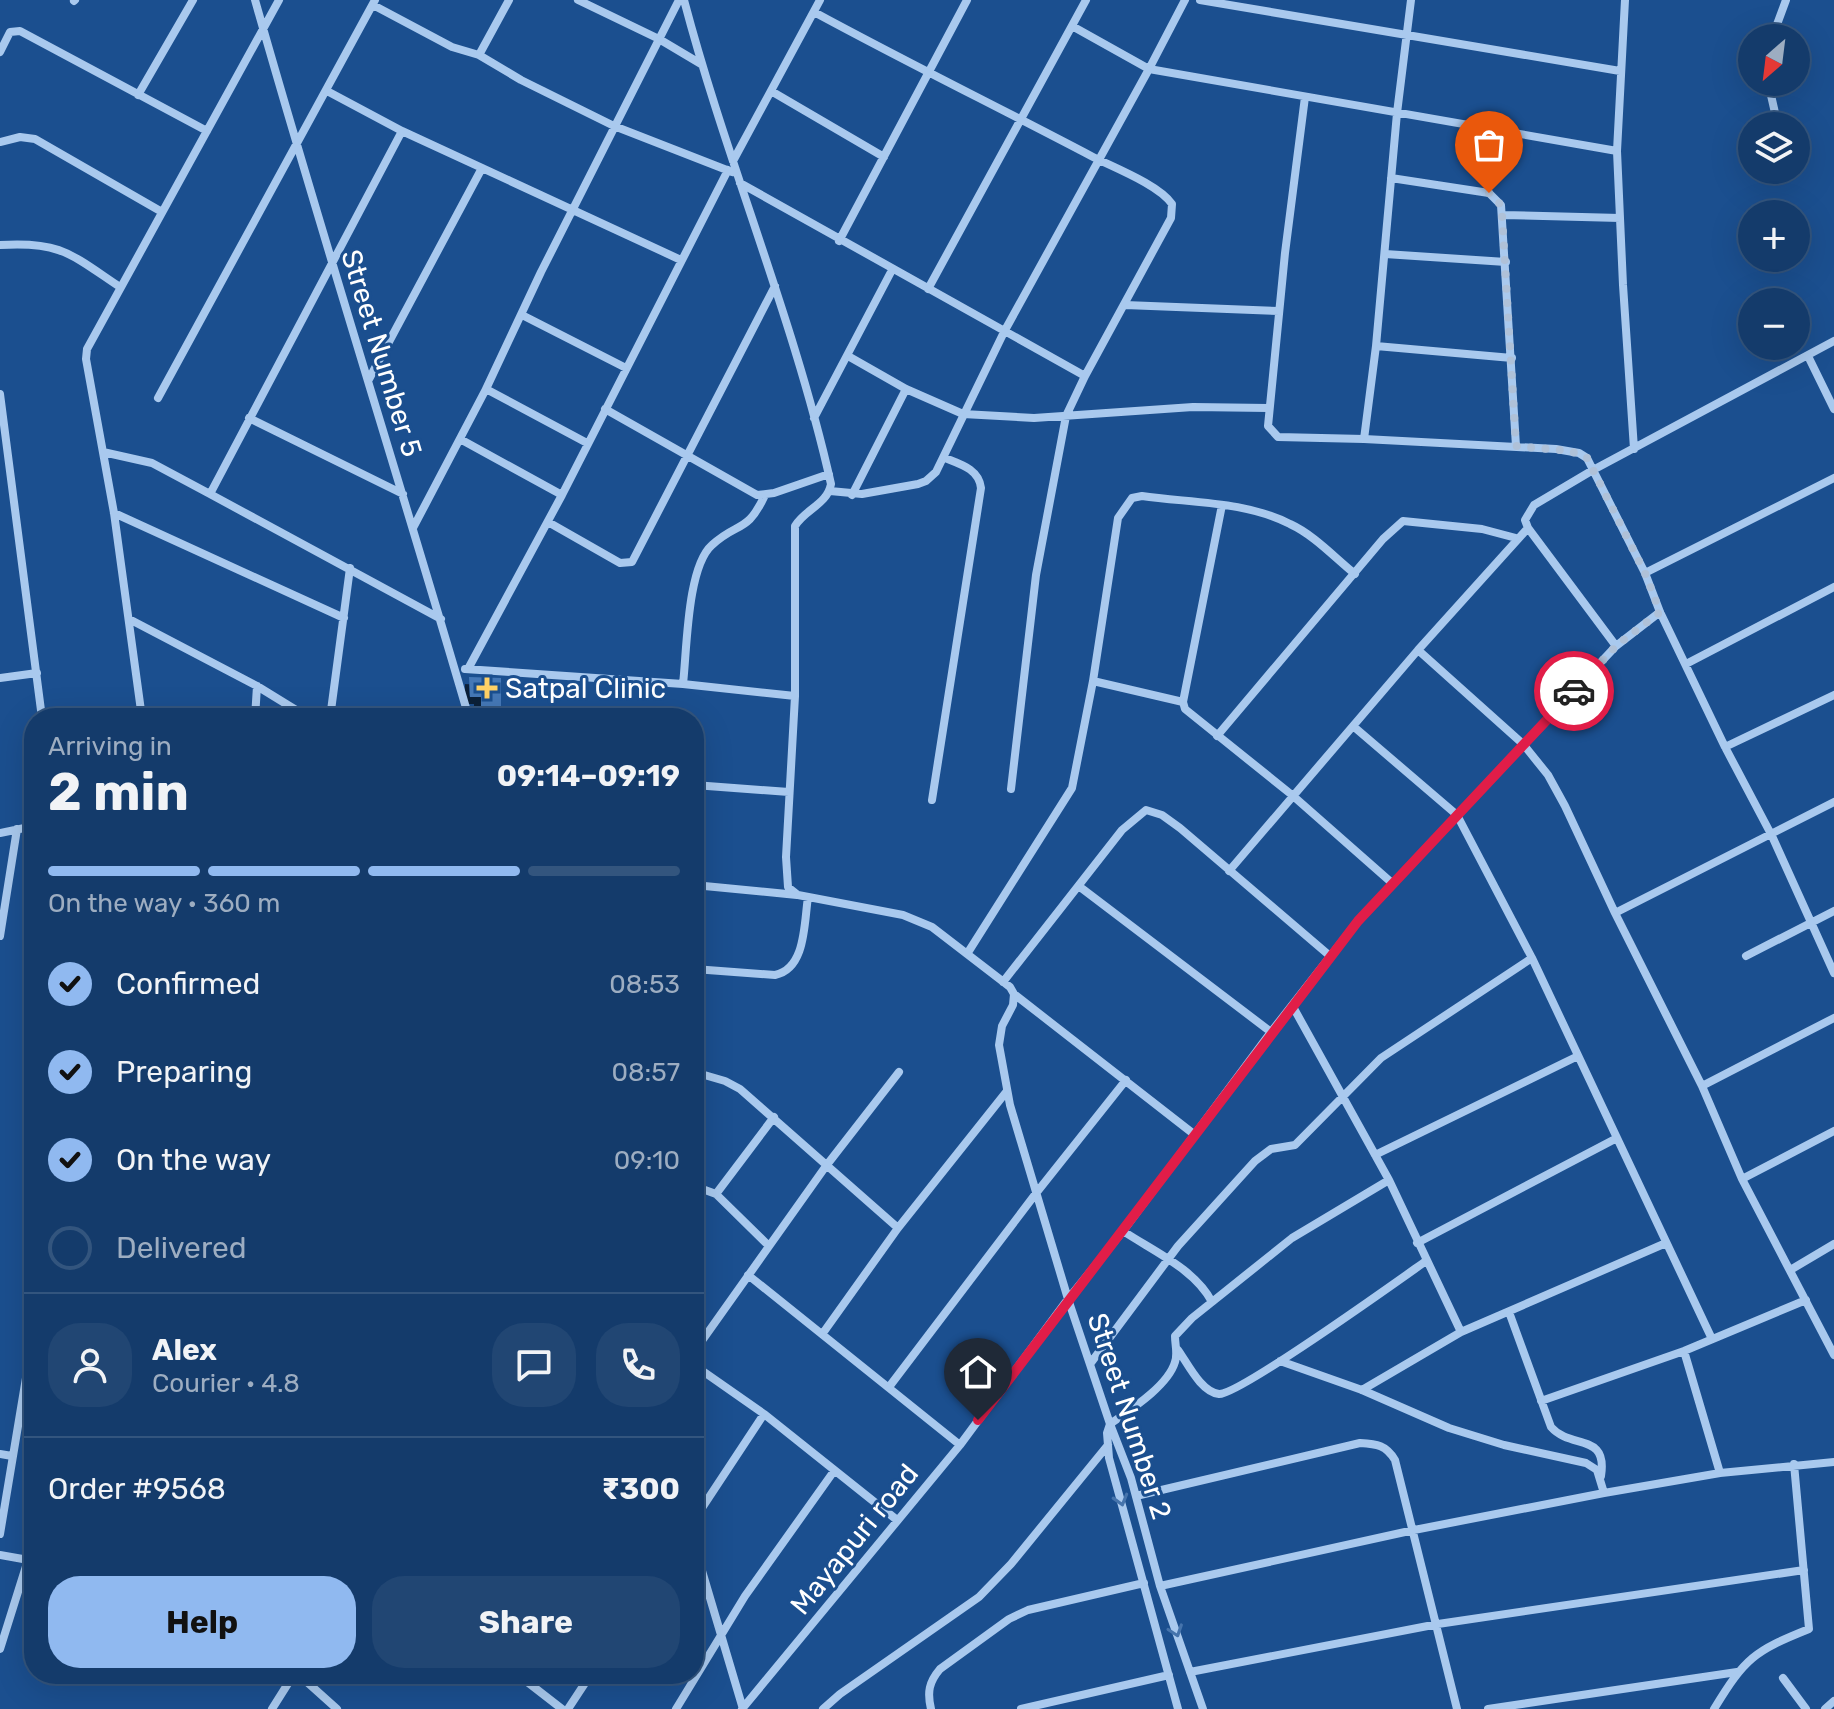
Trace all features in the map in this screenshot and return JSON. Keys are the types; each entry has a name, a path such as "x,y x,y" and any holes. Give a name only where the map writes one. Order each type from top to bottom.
{"street":[{"path":"138,95 193,0"},
{"name":"Street Number 5","path":"255,0 466,708"},
{"path":"141,708 114,513 86,359 91,339 279,0"},
{"path":"479,55 509,0"},
{"path":"578,0 659,39 701,64"},
{"path":"413,529 486,389 614,126 682,0"},
{"path":"682,0 733,161 735,176 775,285 829,474 830,491 795,526 795,696 787,880 792,892 798,895"},
{"path":"733,161 820,0"},
{"path":"839,241 967,0"},
{"path":"928,289 1086,0"},
{"path":"830,491 852,495 926,481 936,472 1004,332 1185,0"},
{"path":"1200,0 1620,71"},
{"path":"1364,439 1411,0"},
{"path":"1625,0 1617,151 1634,449"},
{"path":"1777,24 1786,0"},
{"path":"158,398 374,2 452,47 479,55 521,80 614,126 735,176 839,241 1085,376"},
{"path":"814,12 927,74 1020,118 1147,185 1172,204 1171,218 1066,416 1036,575 1011,789"},
{"path":"1072,26 1149,69 1617,151"},
{"path":"0,52 10,32 20,31 207,131"},
{"path":"327,91 402,131 681,260"},
{"path":"771,91 884,157"},
{"path":"1305,97 1268,426 1278,437 1516,446 1579,453 1587,458 1645,573 1660,612 1725,747 1772,836 1834,973"},
{"path":"210,494 402,131"},
{"path":"0,142 20,137 35,139 162,212"},
{"path":"368,381 482,168"},
{"path":"468,669 548,522 681,260 735,176"},
{"path":"1391,178 1489,193 1501,205 1516,446"},
{"path":"1502,215 1620,218"},
{"path":"0,245 37,244 61,249 120,287"},
{"path":"1385,254 1506,262"},
{"path":"814,418 892,270"},
{"path":"548,522 620,563 629,564 635,558 775,285"},
{"path":"1125,305 1279,311"},
{"path":"522,315 626,368"},
{"path":"1810,355 1834,341"},
{"path":"1376,346 1512,358"},
{"path":"848,356 906,389 963,414 1034,418 1193,407 1268,408"},
{"path":"1616,646 1528,528 1525,520 1534,505 1593,470 1801,360"},
{"path":"1810,360 1834,409"},
{"path":"486,389 587,443"},
{"path":"852,495 906,389"},
{"path":"0,394 41,708"},
{"path":"605,409 757,495 829,474"},
{"path":"249,418 403,494"},
{"path":"460,439 562,495"},
{"path":"103,452 152,463 442,619"},
{"path":"932,800 981,488 980,479 975,473 945,458"},
{"path":"1645,573 1834,478"},
{"path":"683,684 698,565 712,545 750,521 765,495"},
{"path":"967,954 1072,788 1093,681 1118,518 1124,505 1132,498 1142,496 1222,505 1270,515 1293,525 1355,574"},
{"path":"1222,505 1183,702 1185,709 1292,795 1392,883"},
{"path":"114,513 344,618"},
{"path":"1217,736 1383,539 1403,521 1482,529 1516,538"},
{"path":"1229,871 1418,650 1528,528"},
{"path":"331,708 350,568"},
{"path":"1686,664 1834,587"},
{"name":"Mayapuri road","path":"743,1709 960,1445 1330,956 1392,883 1616,646 1660,612"},
{"path":"129,619 293,708"},
{"path":"1418,650 1523,744 1548,775 1702,1086 1742,1179 1833,1348"},
{"path":"455,668 683,684 795,696"},
{"path":"0,678 37,673"},
{"path":"1093,681 1183,702"},
{"path":"256,708 257,686"},
{"path":"1725,747 1834,695"},
{"path":"1353,726 1457,815 1532,958 1712,1339"},
{"path":"704,786 789,792"},
{"path":"1615,913 1834,802"},
{"path":"1003,982 1122,830 1146,810 1162,815 1330,956"},
{"path":"0,833 24,828"},
{"path":"0,936 17,829"},
{"path":"704,886 798,895 903,915 932,927 1195,1135"},
{"path":"1080,887 1271,1032"},
{"path":"704,970 775,975 791,969 799,952 808,897"},
{"path":"1746,956 1834,911"},
{"path":"1090,1364 1167,1260 1255,1161 1271,1149 1295,1145 1381,1058 1532,958"},
{"name":"Street Number 2","path":"1014,994 1013,1005 1002,1026 999,1045 1007,1091 1068,1299 1136,1496 1160,1586 1203,1709"},
{"path":"1292,1005 1389,1180 1461,1332"},
{"path":"1702,1086 1834,1018"},
{"path":"1375,1155 1578,1056"},
{"path":"704,1338 768,1245 899,1072"},
{"path":"704,1077 725,1081 740,1089 898,1228"},
{"path":"889,1387 1126,1080"},
{"path":"823,1333 898,1228 1007,1091"},
{"path":"716,1194 774,1117"},
{"path":"1742,1179 1834,1131"},
{"path":"1417,1243 1617,1138"},
{"path":"1178,1709 1109,1458 1110,1424 1161,1384 1174,1367 1177,1357 1175,1336 1182,1327 1292,1238 1389,1180"},
{"path":"704,1190 716,1194 768,1245"},
{"path":"1123,1231 1198,1282 1212,1302"},
{"path":"1362,1390 1461,1332 1666,1243"},
{"path":"1792,1269 1834,1244"},
{"path":"1175,1347 1204,1385 1221,1394 1235,1390 1426,1261"},
{"path":"748,1275 960,1445"},
{"path":"1541,1401 1684,1351 1806,1300"},
{"path":"1509,1312 1554,1431 1587,1443 1601,1453 1601,1479"},
{"path":"1684,1351 1720,1473"},
{"path":"1280,1361 1362,1390 1475,1437 1586,1463 1597,1470 1604,1493"},
{"path":"704,1372 764,1414 897,1520"},
{"path":"704,1505 764,1414"},
{"path":"0,1534 12,1456 24,1415"},
{"path":"1136,1496 1360,1443 1378,1444 1388,1449 1395,1460 1414,1530 1457,1709"},
{"path":"823,1709 979,1597 1011,1564 1108,1445"},
{"path":"0,1454 12,1456"},
{"path":"1160,1586 1414,1530 1604,1493 1720,1473 1834,1462"},
{"path":"1714,1709 1737,1672 1758,1653 1809,1629 1794,1464"},
{"path":"704,1662 779,1546 834,1471"},
{"path":"0,1555 24,1559"},
{"path":"1190,1672 1438,1624 1804,1570"},
{"path":"704,1579 743,1709"},
{"path":"0,1649 24,1580"},
{"path":"931,1709 931,1679 940,1669 1009,1619 1028,1610 1144,1583"},
{"path":"1488,1709 1737,1672"},
{"path":"1021,1709 1169,1675"},
{"path":"1783,1678 1806,1709"},
{"path":"272,1709 289,1684"},
{"path":"308,1684 337,1709"},
{"path":"531,1684 565,1709 584,1684"},
{"path":"676,1709 691,1684"},
{"path":"1825,1709 1834,1701"}],"building":[{"path":"469,677 501,678 501,706 481,706 481,697 470,697"}],"way so far":[{"path":"1489,193 1501,205 1516,446 1570,451 1587,458 1645,573 1660,612 1616,646 1574,691"}],"place":[{"name":"Satpal Clinic","path":"487,688"}],"route":[{"path":"978,1420 1358,921 1574,691"}]}
